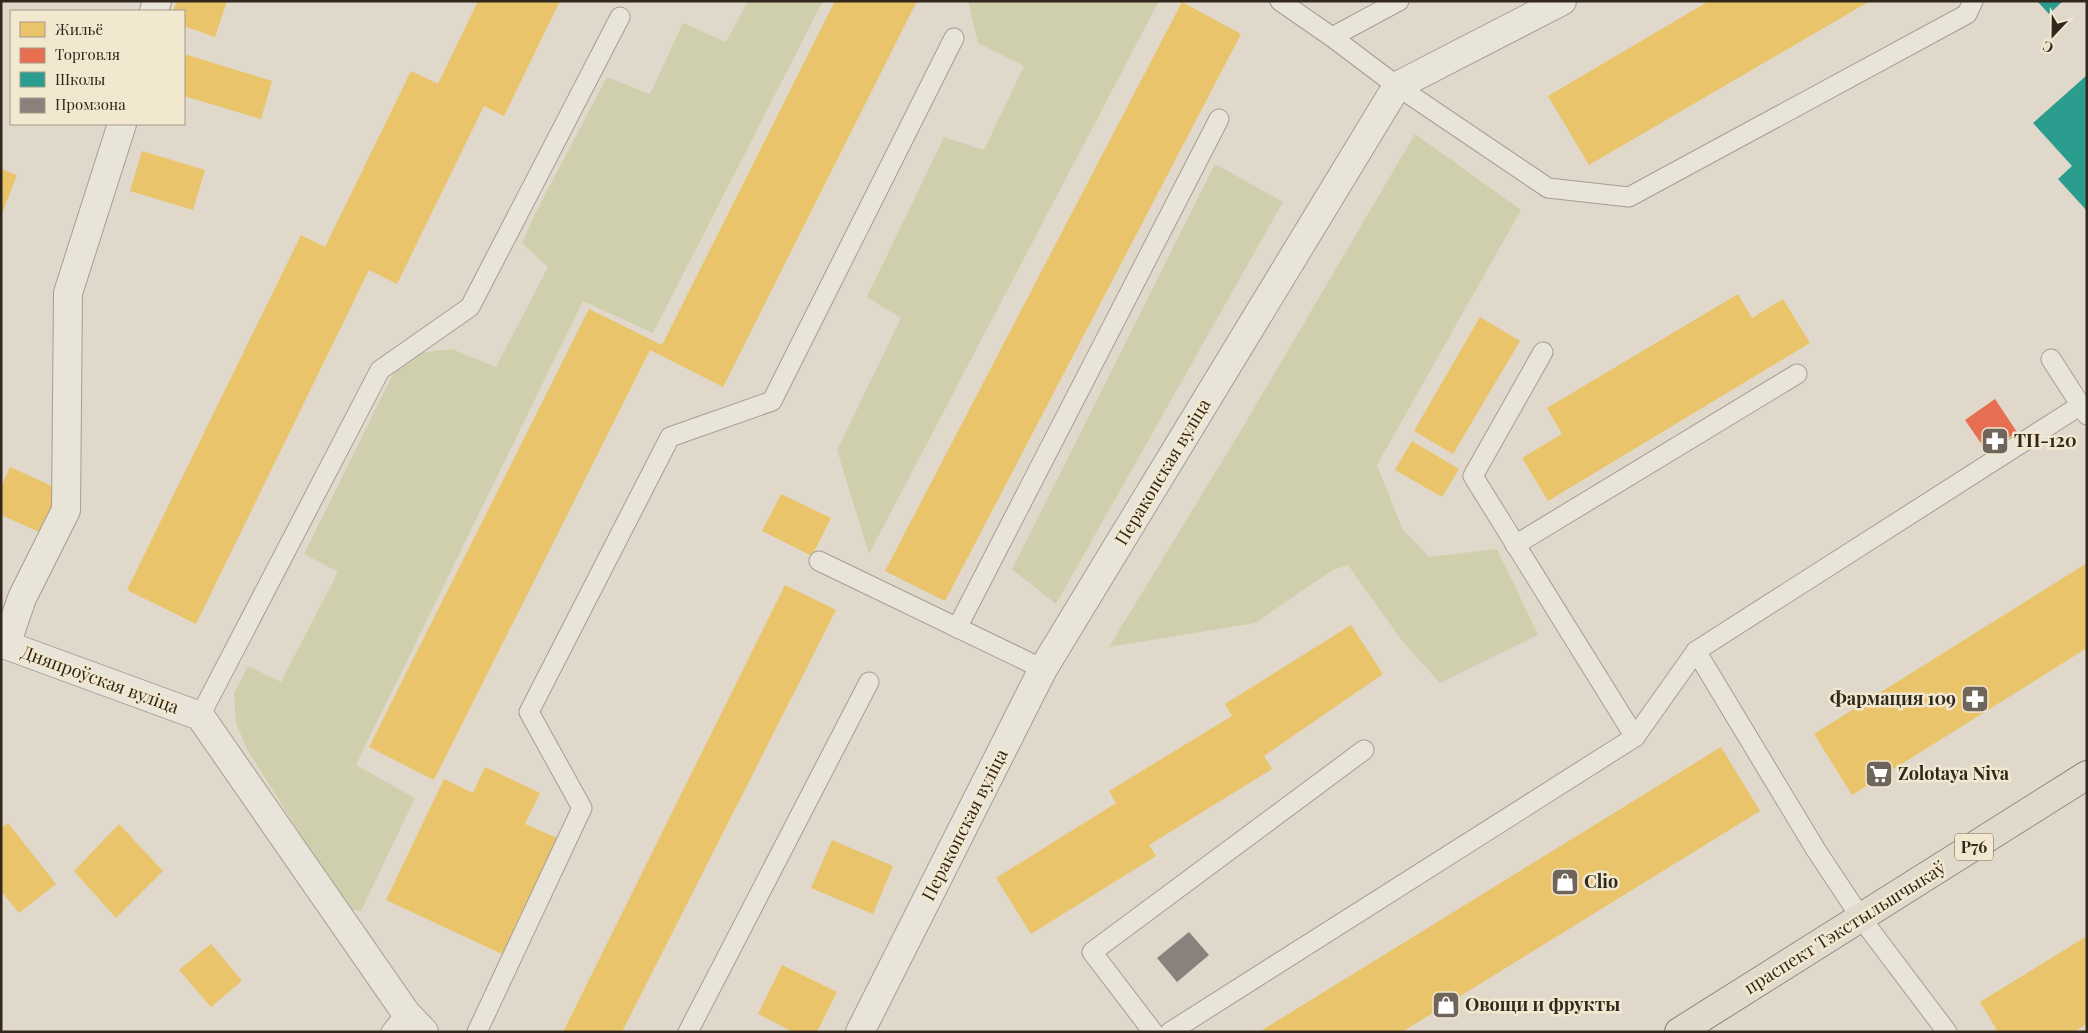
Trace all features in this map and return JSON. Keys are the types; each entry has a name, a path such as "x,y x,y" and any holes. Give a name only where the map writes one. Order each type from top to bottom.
{"main road":[{"name":"праспект Тэкстыльшчыкаў","path":"1679,1032 2087,775"}],"street":[{"path":"1397,86 1562,1"},
{"name":"Перакопская вуліца","path":"860,1032 1043,669 1397,86"},
{"name":"Дняпроўская вуліца","path":"122,125 68,293 66,510 22,598 4,648 200,716 407,1025"}],"lane":[{"path":"1280,1 1397,86 1548,188 1629,197 1967,14 1974,1"},
{"path":"1332,37 1399,1"},
{"path":"200,716 380,370 470,307 620,17"},
{"path":"477,1032 582,808 529,712 670,437 772,401 954,38"},
{"path":"957,628 1220,119"},
{"path":"1543,352 1473,476 1635,737"},
{"path":"1170,1032 1635,737 1696,650 2084,410 2050,359"},
{"path":"1515,545 1797,374"},
{"path":"819,561 1043,669"},
{"path":"1696,650 1816,850 1861,918 1947,1032"},
{"path":"688,1032 869,682"},
{"path":"1153,1032 1092,952 1364,750"}],"green space":[{"path":"748,1 823,1 653,333 583,301 356,765 415,798 361,911 347,909 247,749 236,723 234,693 248,666 281,682 338,572 304,554 395,370 418,353 452,349 496,367 548,267 522,243 535,214 607,77 650,94 683,23 726,42"},
{"path":"968,1 1159,1 869,554 837,450 901,318 867,297 944,137 984,150 1024,66 978,43"},
{"path":"1415,134 1521,210 1377,465 1402,528 1429,557 1497,549 1538,635 1440,683 1403,642 1348,565 1333,570 1255,623 1109,647 1243,427"},
{"path":"1215,164 1283,202 1056,604 1012,569"}],"building: Жильё":[{"path":"177,1 227,1 215,37 185,26 185,10 173,10"},
{"path":"478,1 560,1 504,116 484,106 397,284 369,270 196,624 127,590 301,235 325,247 411,71 438,84"},
{"path":"835,1 917,1 723,387 650,350 434,780 369,747 589,309 662,345"},
{"path":"1709,1 1870,1 1589,165 1548,96"},
{"path":"1182,2 1241,34 945,601 885,571"},
{"path":"185,54 272,81 261,119 185,96"},
{"path":"142,151 205,170 193,210 130,191"},
{"path":"1,169 17,175 1,216"},
{"path":"1738,294 1752,318 1783,299 1810,343 1548,501 1522,458 1562,434 1547,408"},
{"path":"1480,317 1520,341 1453,454 1414,431"},
{"path":"1412,441 1459,469 1442,497 1395,470"},
{"path":"10,467 63,491 44,534 1,515 1,487"},
{"path":"781,494 831,518 812,556 762,531"},
{"path":"2087,563 2087,648 1852,795 1814,734"},
{"path":"785,585 836,610 622,1032 563,1032"},
{"path":"1351,625 1383,674 1264,756 1272,769 1149,845 1156,856 1031,934 996,878 1116,803 1109,791 1232,716 1225,704"},
{"path":"1721,747 1760,811 1402,1032 1259,1032"},
{"path":"485,767 540,793 525,824 557,838 502,954 386,900 444,779 473,793"},
{"path":"8,823 56,884 19,913 1,891 1,828"},
{"path":"119,824 163,871 116,918 74,871"},
{"path":"832,840 893,866 873,914 811,888"},
{"path":"2087,936 2087,1024 2074,1032 1998,1032 1980,1002"},
{"path":"211,944 242,981 211,1007 179,970"},
{"path":"782,965 837,992 817,1032 793,1032 758,1014"}],"building: Торговля":[{"path":"1995,399 2017,432 1987,452 1965,420"}],"building: Школы":[{"path":"2037,1 2063,1 2049,14"},
{"path":"2087,75 2087,211 2058,179 2072,166 2033,123"}],"building: Промзона":[{"path":"1189,932 1209,955 1177,982 1157,958"}],"place":[{"name":"ТП-120","path":"1995,441"},
{"name":"Фармация 109","path":"1975,699"},
{"name":"Zolotaya Niva","path":"1879,774"},
{"name":"Clio","path":"1565,882"},
{"name":"Овощи и фрукты","path":"1446,1005"}]}
